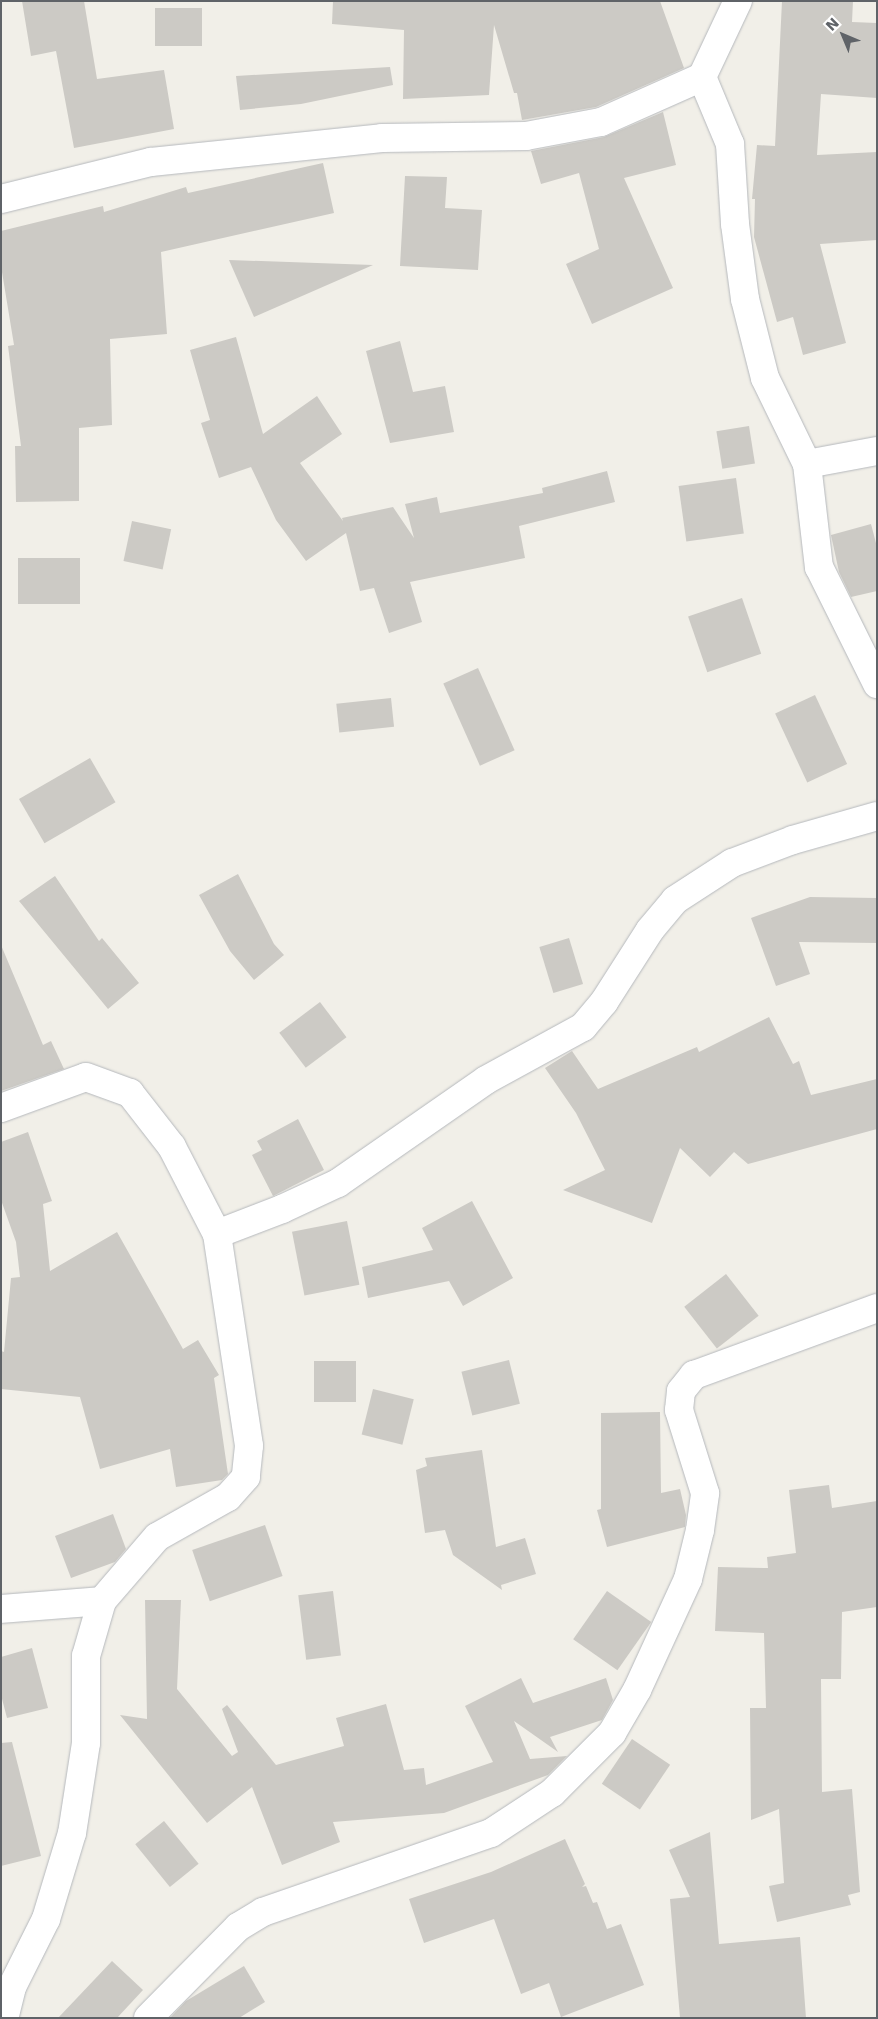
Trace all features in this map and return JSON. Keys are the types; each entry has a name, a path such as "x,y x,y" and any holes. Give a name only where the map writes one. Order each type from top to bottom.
{"street":[{"path":"1,199 151,162 382,138 526,136 601,122 702,77 738,1"},
{"path":"702,77 730,144 735,224 745,299 765,378 807,464 819,567 877,684"},
{"path":"807,464 877,451"},
{"path":"217,1234 282,1209 338,1183 486,1080 583,1027 604,1002 650,930 675,900 732,863 792,840 877,816"},
{"path":"1,1108 86,1077 130,1093 172,1148 217,1234 249,1446 246,1477 228,1497 157,1536 102,1601 86,1656 86,1743 72,1833 46,1919 12,1987 4,2018"},
{"path":"148,2018 238,1927 263,1912 491,1833 552,1793 612,1733 637,1690 688,1579 700,1530 705,1494 679,1410 681,1391 694,1375 877,1308"},
{"path":"1,1608 102,1601"}],"building":[{"path":"22,1 84,1 97,79 164,70 174,129 74,148 56,51 31,56"},
{"path":"333,1 660,1 684,68 596,107 522,120 517,93 514,93 494,25 489,95 403,99 404,30 332,24"},
{"path":"782,1 853,1 852,22 877,23 877,98 821,94 817,155 877,152 877,240 820,244 846,343 803,355 793,317 777,322 754,237 755,199 752,199 757,145 775,146"},
{"path":"155,8 202,8 202,46 155,46"},
{"path":"390,67 393,85 301,104 240,110 236,76"},
{"path":"663,112 676,165 624,178 673,288 592,324 566,264 599,249 579,173 541,184 531,151 604,137"},
{"path":"323,163 334,213 161,252 167,334 110,339 112,425 79,428 79,501 16,502 15,446 21,446 8,346 14,345 1,266 1,231 103,206 104,212 186,187 188,193"},
{"path":"405,176 447,177 445,208 482,210 478,270 400,266"},
{"path":"229,260 373,265 254,317"},
{"path":"236,337 263,434 317,396 342,434 300,463 343,521 342,518 393,507 414,538 405,504 437,497 440,513 543,493 542,488 607,471 615,502 519,526 525,558 410,582 422,622 389,633 374,588 360,591 346,533 306,561 276,520 251,467 219,478 201,423 210,420 190,350"},
{"path":"400,341 413,392 445,386 454,432 390,443 366,351"},
{"path":"749,426 755,464 722,469 716,431"},
{"path":"736,478 744,533 686,542 679,486"},
{"path":"132,521 171,529 163,569 123,561"},
{"path":"871,524 877,547 877,591 851,597 839,572 831,535"},
{"path":"18,558 80,558 80,604 18,604"},
{"path":"742,598 761,654 707,672 688,617"},
{"path":"478,668 515,750 480,766 443,683"},
{"path":"815,695 847,764 807,782 775,714"},
{"path":"391,698 394,727 339,733 336,704"},
{"path":"90,758 116,802 44,843 19,799"},
{"path":"238,874 274,944 284,955 254,980 230,951 199,895"},
{"path":"55,876 99,941 102,938 139,983 108,1009 19,901"},
{"path":"810,897 877,898 877,943 799,942 810,974 776,986 751,918"},
{"path":"569,938 583,984 553,993 539,947"},
{"path":"1,945 43,1045 51,1041 64,1069 1,1091"},
{"path":"320,1002 346,1037 306,1068 279,1033"},
{"path":"769,1017 793,1064 799,1061 811,1095 877,1079 877,1129 748,1164 734,1152 710,1177 680,1148 652,1223 563,1190 605,1170 576,1113 545,1068 572,1051 598,1089 697,1047 699,1052"},
{"path":"298,1119 324,1170 273,1196 252,1155 262,1150 257,1141"},
{"path":"28,1132 52,1201 43,1204 50,1271 117,1232 183,1349 198,1340 219,1375 214,1378 228,1474 222,1480 176,1487 170,1449 100,1469 80,1397 1,1389 1,1351 4,1352 11,1278 20,1277 16,1242 1,1200 1,1142"},
{"path":"472,1201 513,1278 463,1306 449,1281 368,1298 362,1267 433,1250 422,1228"},
{"path":"347,1221 359,1285 304,1295 292,1232"},
{"path":"726,1274 759,1316 717,1348 684,1307"},
{"path":"509,1360 520,1404 472,1416 461,1372"},
{"path":"314,1361 356,1361 356,1402 314,1402"},
{"path":"373,1389 414,1399 402,1445 362,1435"},
{"path":"660,1412 661,1493 680,1489 686,1515 685,1527 607,1547 597,1510 601,1509 601,1413"},
{"path":"482,1450 496,1547 525,1538 536,1574 501,1585 502,1590 453,1555 445,1530 425,1533 416,1470 427,1466 425,1458"},
{"path":"829,1485 832,1508 877,1501 877,1607 842,1612 841,1679 821,1679 822,1792 852,1789 860,1892 848,1895 851,1905 777,1922 769,1886 784,1883 779,1809 751,1820 750,1708 766,1708 764,1633 715,1631 718,1567 768,1568 767,1557 796,1553 789,1490"},
{"path":"113,1514 126,1549 115,1562 71,1578 55,1536"},
{"path":"265,1525 283,1576 210,1601 192,1550"},
{"path":"333,1591 341,1656 306,1660 298,1595"},
{"path":"607,1591 651,1622 617,1670 573,1639"},
{"path":"145,1600 181,1600 177,1689 232,1756 238,1752 222,1709 227,1705 276,1765 344,1746 336,1718 386,1704 404,1770 424,1768 426,1785 493,1762 465,1706 521,1678 533,1703 606,1678 613,1700 602,1720 550,1737 558,1752 514,1721 530,1759 567,1756 548,1775 444,1813 333,1822 340,1842 282,1865 252,1787 207,1823 120,1715 147,1719"},
{"path":"32,1648 48,1708 7,1718 1,1695 1,1657"},
{"path":"632,1739 670,1765 640,1809 602,1784"},
{"path":"12,1742 41,1856 1,1866 1,1743"},
{"path":"164,1821 199,1864 170,1887 135,1844"},
{"path":"710,1832 719,1944 800,1937 806,2018 680,2018 670,1899 690,1897 669,1850"},
{"path":"565,1839 585,1884 582,1887 586,1886 593,1903 597,1902 607,1929 621,1924 644,1985 561,2017 549,1983 521,1994 494,1919 424,1943 409,1899 491,1872"},
{"path":"112,1961 143,1990 117,2018 58,2018"},
{"path":"244,1966 265,2002 239,2018 170,2018 186,2001"}]}
